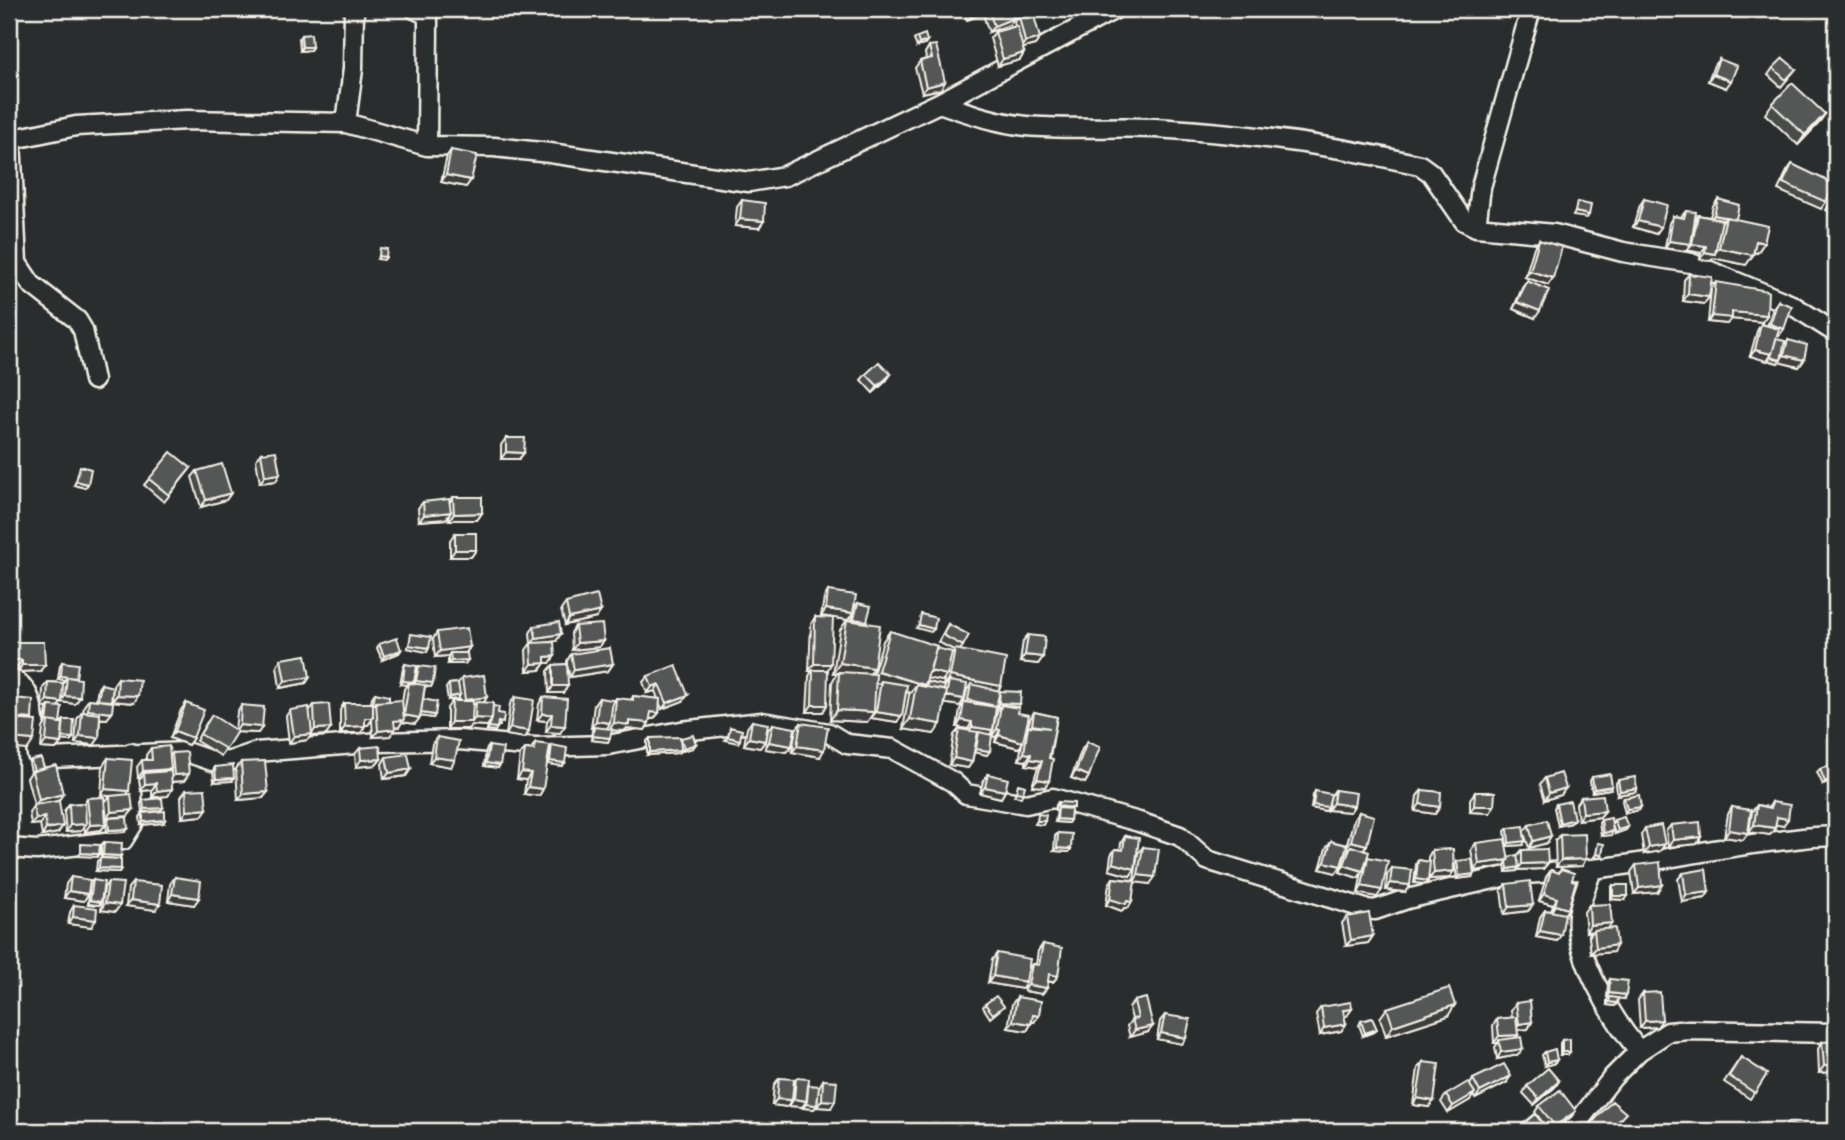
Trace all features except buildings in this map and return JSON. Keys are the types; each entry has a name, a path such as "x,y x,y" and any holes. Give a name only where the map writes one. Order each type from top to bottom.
{"street":[{"path":"346,122 354,69 354,9"},
{"path":"415,9 426,14 428,21 427,146"},
{"path":"93,380 83,330 77,320 30,284 17,263 10,139 76,125 187,120 346,122 427,146 494,147 550,153 749,182 785,176 939,103 1115,9"},
{"path":"1476,227 1481,187 1531,9"},
{"path":"939,103 976,117 1027,126 1154,128 1244,135 1334,147 1420,165 1431,173 1464,220 1476,227 1554,234 1623,252 1692,263 1792,306 1836,333"},
{"path":"9,678 26,688 30,698 37,755 71,757 186,752 215,762 230,761 256,752 380,742 459,740 535,747 608,745 681,731 762,722 829,733 847,744 893,749 953,782 966,794 1026,804 1053,798 1139,822 1180,836 1207,860 1375,910 1407,899 1511,875 1629,866 1727,846 1818,835 1836,837"},
{"path":"9,848 37,850 123,840 133,824 131,753"},
{"path":"1592,869 1578,912 1590,969 1605,1005 1639,1051"},
{"path":"1571,1131 1613,1077 1639,1051 1668,1032 1689,1030 1836,1033"}]}
